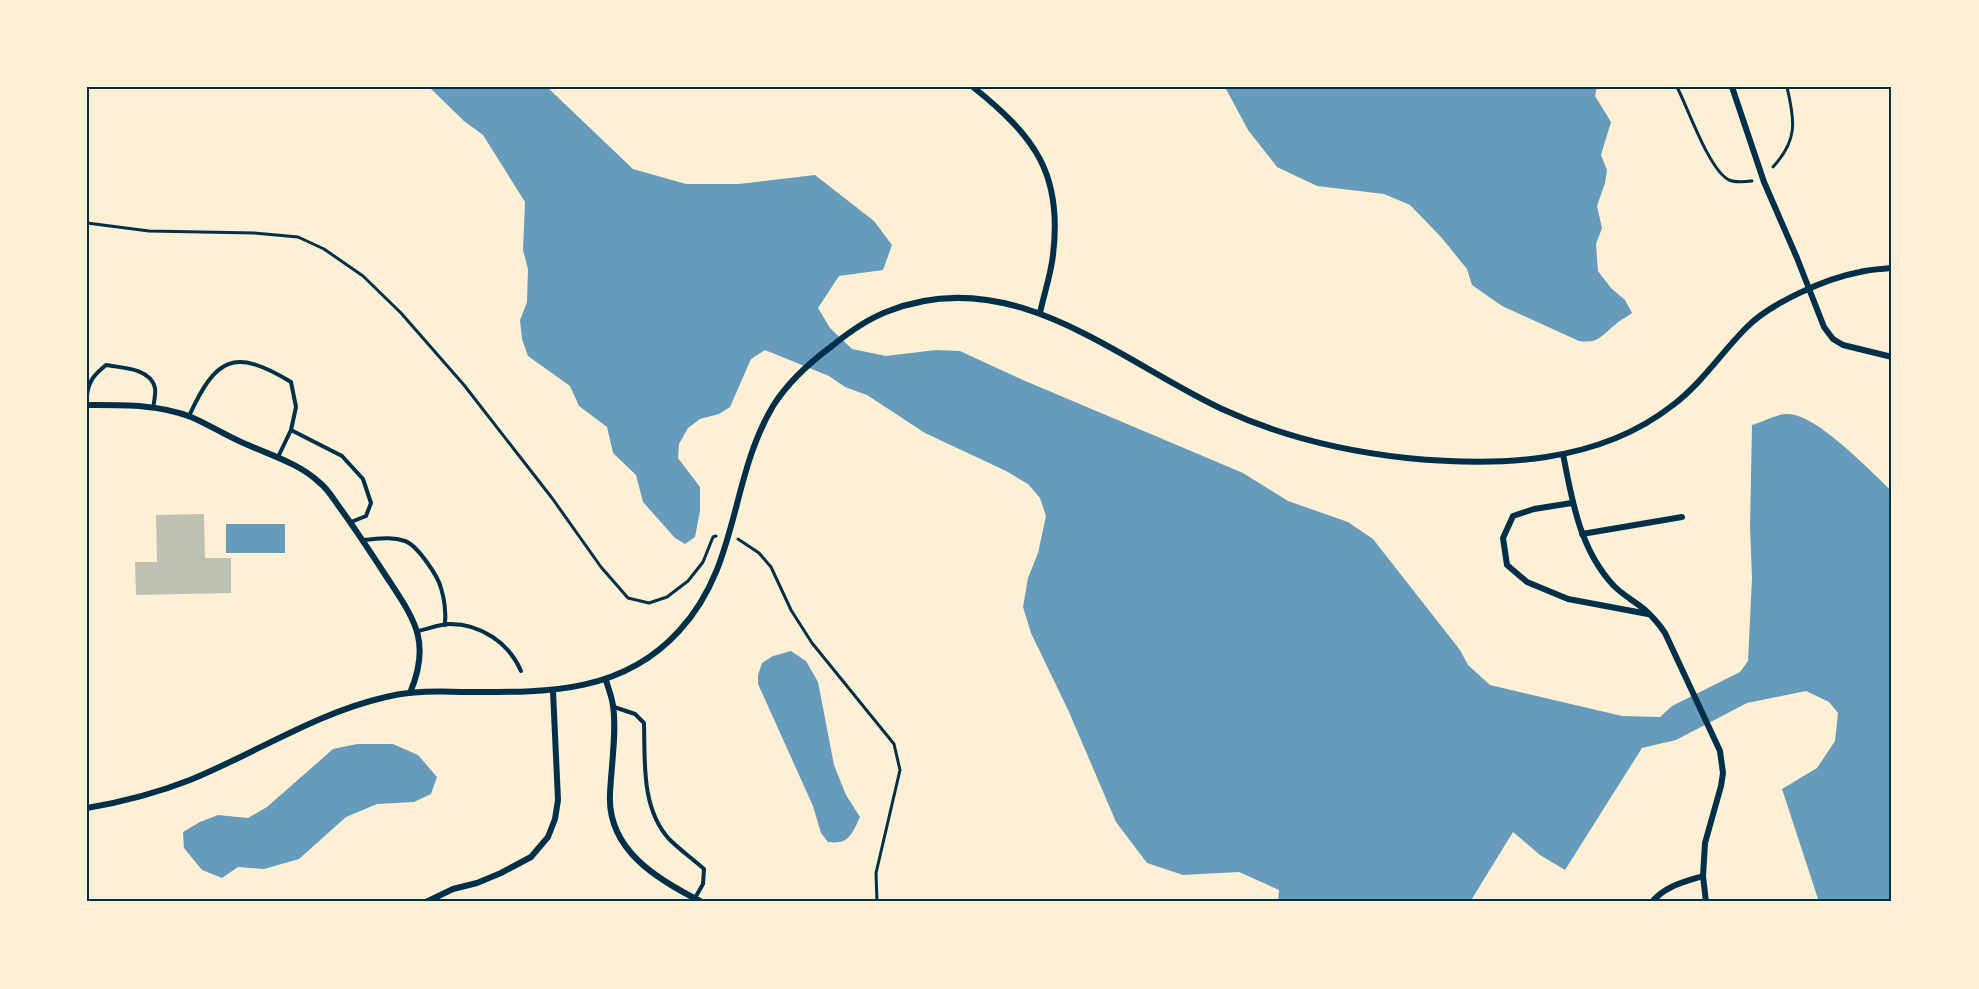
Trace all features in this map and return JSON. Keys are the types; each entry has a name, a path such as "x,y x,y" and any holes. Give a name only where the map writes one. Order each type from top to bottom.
{"street":[{"path":"973,87 1022,131 1036,150 1046,170 1053,193 1055,225 1053,257 1040,313"},
{"path":"1732,87 1764,182 1824,327 1833,339 1843,345 1892,357"},
{"path":"87,808 159,792 194,778 312,721 363,703 410,693 553,691 606,680 634,666 676,634 708,593 721,564 753,450 776,400 799,373 839,340 877,315 904,305 937,299 976,298 993,300 1040,313 1077,329 1219,407 1263,426 1309,440 1366,453 1409,458 1506,462 1563,454 1623,435 1655,417 1692,389 1754,320 1775,306 1830,280 1861,271 1892,268"},
{"path":"87,405 153,408 189,416 278,457 303,470 322,484 363,540 408,610 418,631 420,657 417,676 410,693"},
{"path":"1563,454 1572,503 1582,534 1597,565 1614,586 1649,614 1665,633 1720,751 1723,773 1721,786 1705,843 1703,876 1706,902"},
{"path":"1572,503 1534,509 1513,516 1503,538 1507,565 1527,582 1568,600 1649,614"},
{"path":"1582,534 1682,517"},
{"path":"606,680 613,707 609,796 612,818 617,832 633,857 648,870 702,902"},
{"path":"426,902 453,889 477,883 501,873 531,857 548,837 555,819 558,800 553,691"},
{"path":"1652,902 1671,886 1703,876"}],"lane":[{"path":"189,416 202,388 219,368 240,361 268,369 291,382 296,407 291,430 278,457"},
{"path":"87,396 92,376 106,365 140,372 150,377 155,388 153,408"},
{"path":"291,430 342,456 363,479 371,503 366,516 350,522"},
{"path":"363,540 391,538 407,542 421,555 441,585 446,608 445,625"},
{"path":"418,631 445,625 468,626 486,632 504,645 521,671"},
{"path":"613,707 635,714 644,723 645,775 652,810 668,838 704,869 703,884 695,898"}],"path":[{"path":"1677,87 1721,174 1730,180 1740,182 1756,179"},
{"path":"1773,167 1788,146 1792,135 1794,121 1787,87"},
{"path":"87,223 149,231 254,233 298,237 324,249 363,276 401,314 456,376 552,498 601,567 628,598 649,603 667,597 688,581 703,562 713,537 730,534 759,553 771,567 791,610 812,643 894,744 900,770 876,873 877,902"}],"water":[{"path":"429,87 547,87 633,169 686,184 739,184 815,175 874,221 892,245 883,270 839,276 818,308 830,328 852,349 886,356 936,350 960,351 1243,473 1288,501 1348,522 1373,539 1460,650 1468,665 1490,685 1622,716 1660,717 1672,706 1740,672 1748,661 1752,578 1750,527 1752,425 1783,414 1799,416 1813,423 1842,445 1892,491 1892,902 1819,902 1782,789 1817,768 1835,741 1838,713 1829,702 1806,691 1747,703 1676,740 1642,748 1565,870 1540,855 1513,832 1470,902 1278,902 1279,890 1239,872 1183,875 1147,863 1116,822 1069,712 1031,633 1023,607 1028,578 1038,553 1046,516 1040,498 1028,484 1006,471 925,433 867,395 845,387 829,376 765,350 751,359 730,407 719,414 700,419 688,428 679,444 678,458 700,487 700,511 695,537 685,544 675,538 643,502 636,475 613,453 607,427 579,406 570,386 528,356 522,339 520,320 527,302 528,269 523,250 525,202 483,135 464,121"},
{"path":"1225,87 1597,87 1595,96 1611,122 1601,155 1607,170 1597,206 1602,228 1596,244 1598,271 1611,288 1625,300 1632,313 1600,338 1586,342 1579,341 1502,306 1472,285 1467,269 1441,237 1410,205 1384,194 1317,186 1277,167 1248,130"},
{"path":"226,524 285,524 285,553 226,553"},
{"path":"791,651 806,661 818,682 834,765 846,795 860,817 849,837 841,842 828,842 821,833 813,806 758,684 762,663 773,656"},
{"path":"357,744 393,744 418,755 437,777 431,794 414,802 377,804 346,817 299,859 264,869 238,867 222,878 202,870 184,848 183,832 218,815 248,818 267,807 333,749"}],"building":[{"path":"204,514 205,558 231,558 231,593 136,595 135,562 157,562 156,515"}]}
